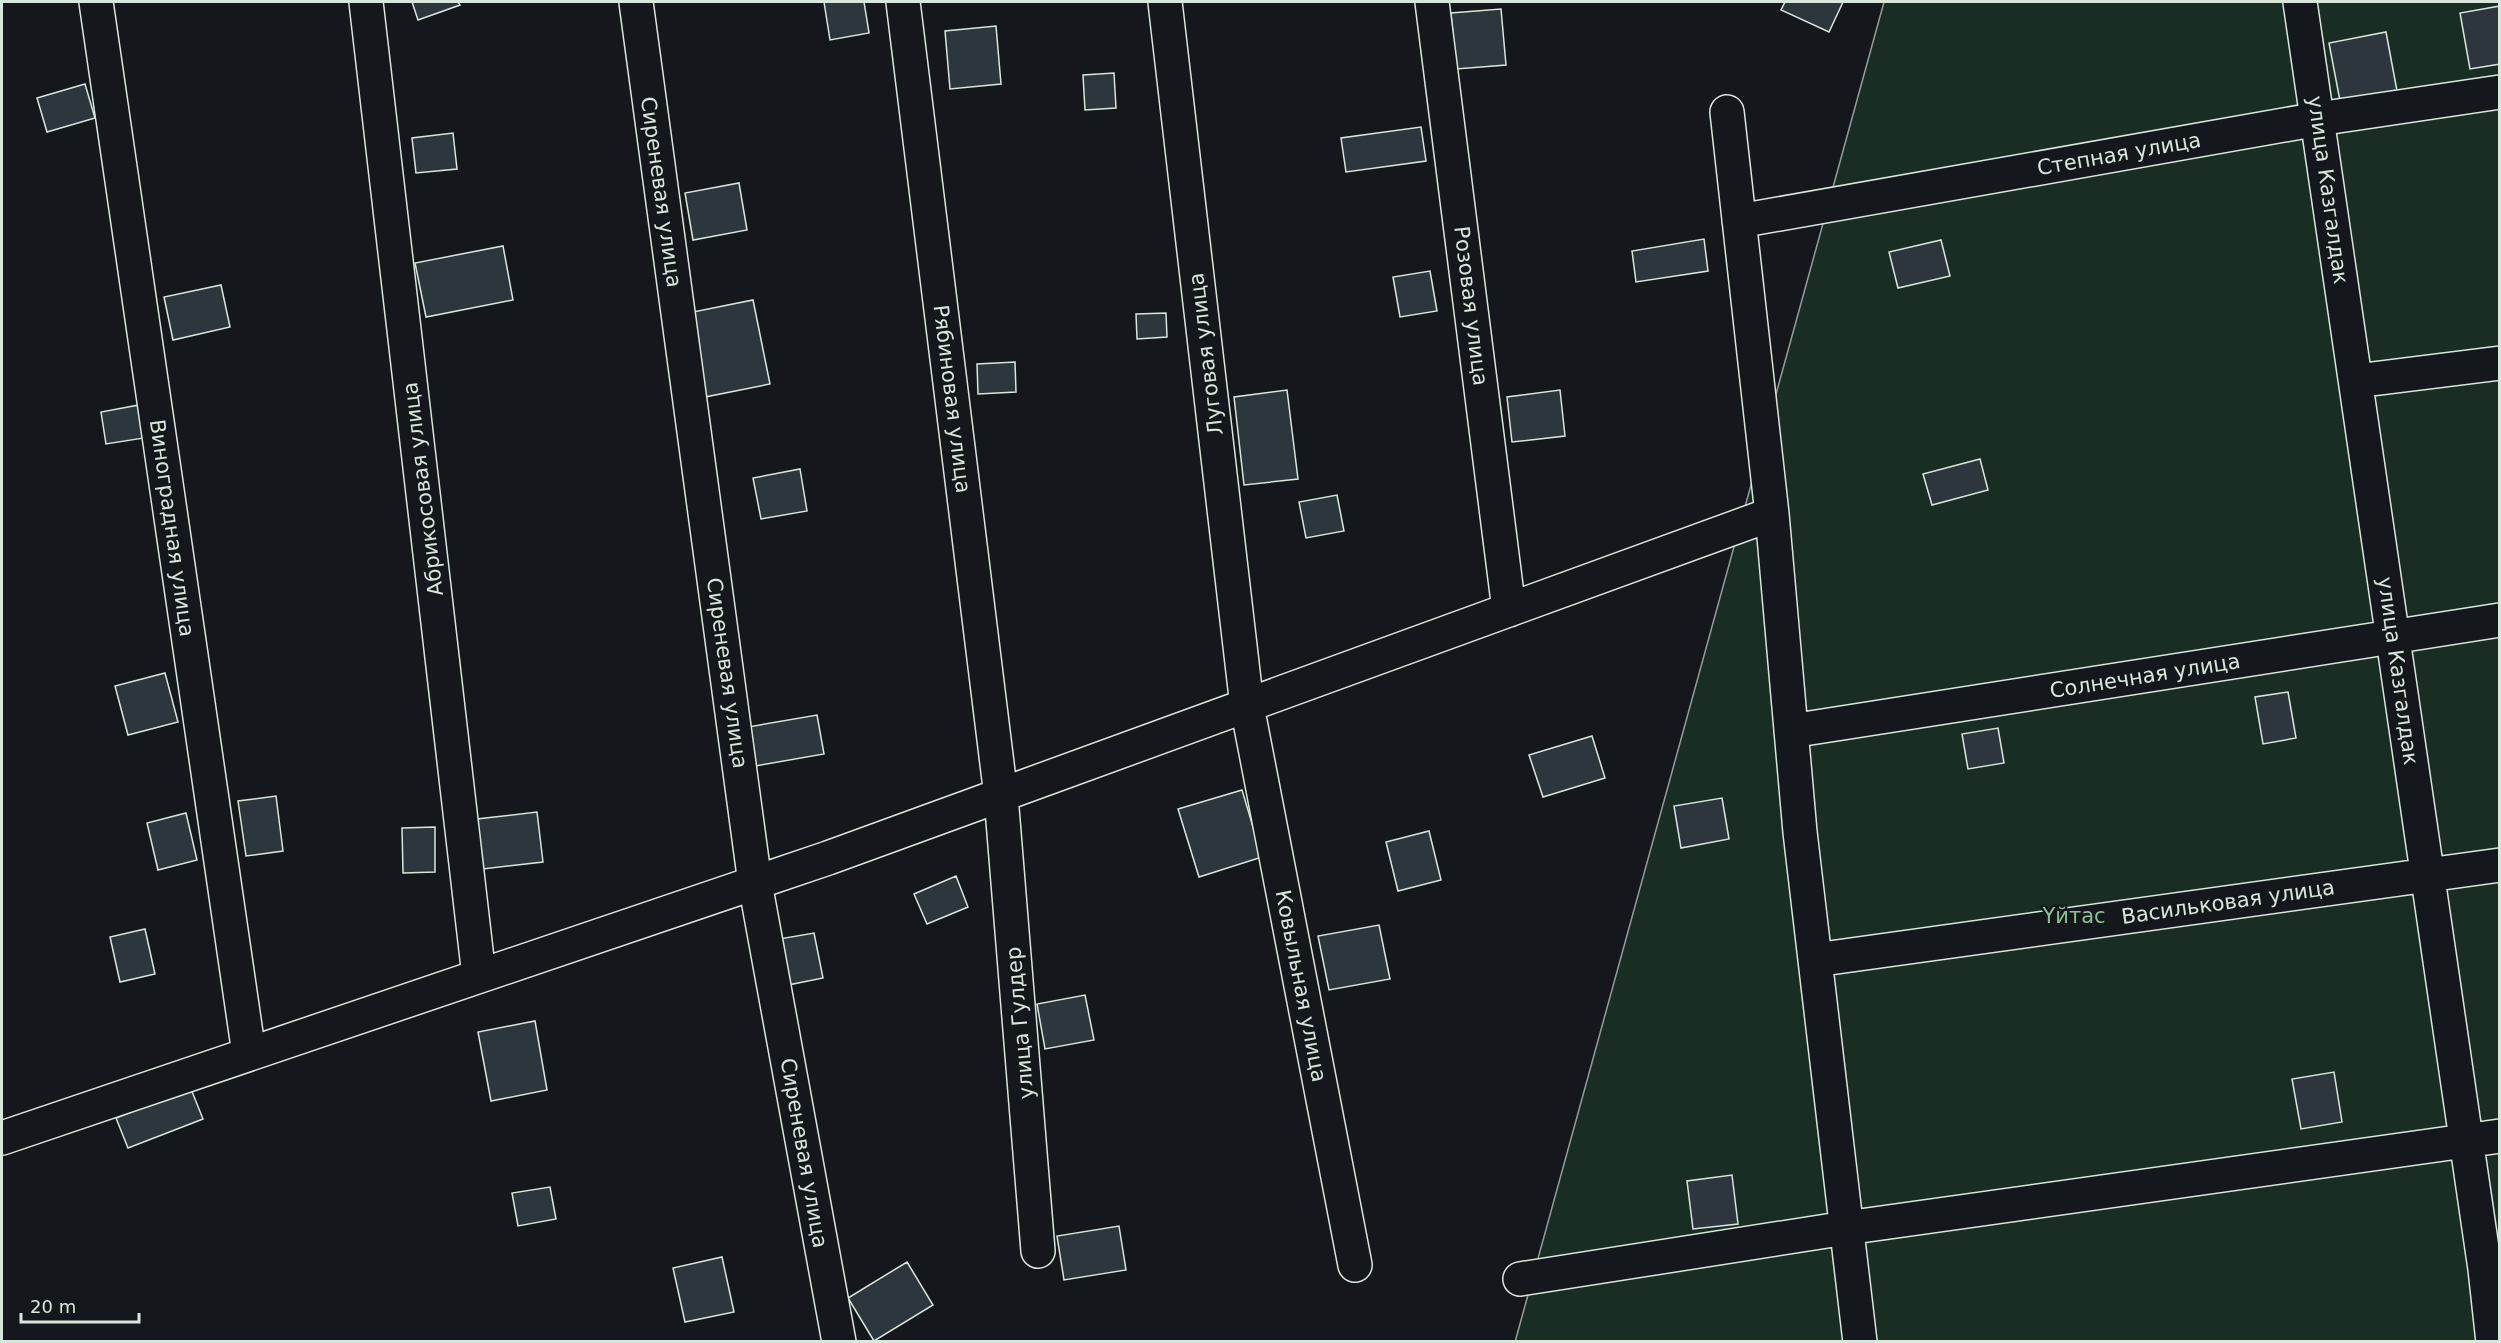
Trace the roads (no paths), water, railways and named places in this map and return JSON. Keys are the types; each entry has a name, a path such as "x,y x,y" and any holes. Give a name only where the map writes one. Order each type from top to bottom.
{"street":[{"name":"Виноградная улица","path":"96,2 249,1054"},
{"name":"Абрикосовая улица","path":"366,2 479,976"},
{"name":"Сиреневая улица","path":"636,2 755,883 839,1341"},
{"name":"Рябиновая улица","path":"903,2 1001,796"},
{"name":"Луговая улица","path":"1165,2 1247,706"},
{"name":"Розовая улица","path":"1432,2 1509,610"},
{"name":"улица Казгалдак","path":"2300,2 2467,1141 2493,1341"},
{"name":"Степная улица","path":"1739,221 2318,118 2499,92"},
{"path":"1727,112 1772,514 1791,731 1815,960 1860,1341"},
{"path":"2356,381 2499,363"},
{"path":"2,1132 249,1054 755,883 1001,796 1772,514"},
{"name":"Солнечная улица","path":"1791,731 2499,620"},
{"name":"Ковыльная улица","path":"1247,706 1355,1265"},
{"name":"улица Гулдер","path":"1001,796 1038,1251"},
{"name":"Васильковая улица","path":"1815,960 2499,865"},
{"path":"1520,1279 1846,1228 2499,1136"}],"park label":[{"name":"Үйтас","path":"2074,916"}]}
